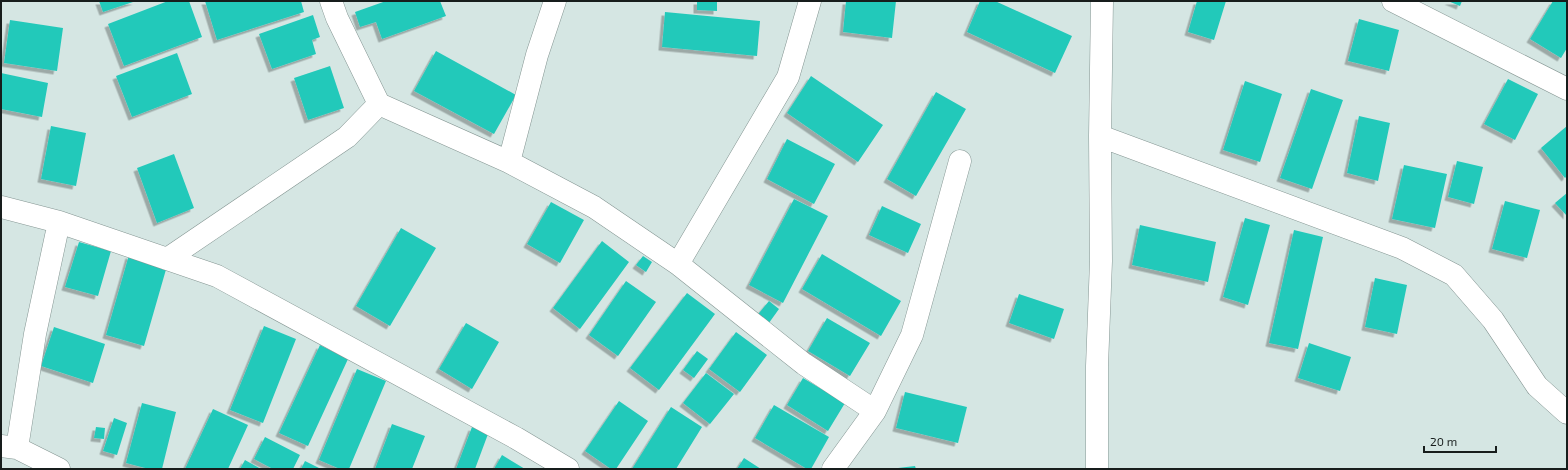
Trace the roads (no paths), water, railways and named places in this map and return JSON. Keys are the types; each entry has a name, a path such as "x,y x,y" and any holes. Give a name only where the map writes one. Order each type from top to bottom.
{"street":[{"path":"331,1 337,18 379,104 509,162 594,207 678,264 804,364 875,411"},
{"path":"509,162 537,55 555,1"},
{"path":"678,264 788,77 810,1"},
{"path":"1096,469 1097,366 1101,261 1100,136 1102,1"},
{"path":"1393,1 1567,89"},
{"path":"167,259 347,137 379,104"},
{"path":"1100,136 1402,248 1454,275 1493,320 1537,386 1567,413"},
{"path":"833,469 875,411 912,335 960,161"},
{"path":"1,207 59,222 217,276 509,434 568,469"},
{"path":"59,222 9,447 59,469"}]}
